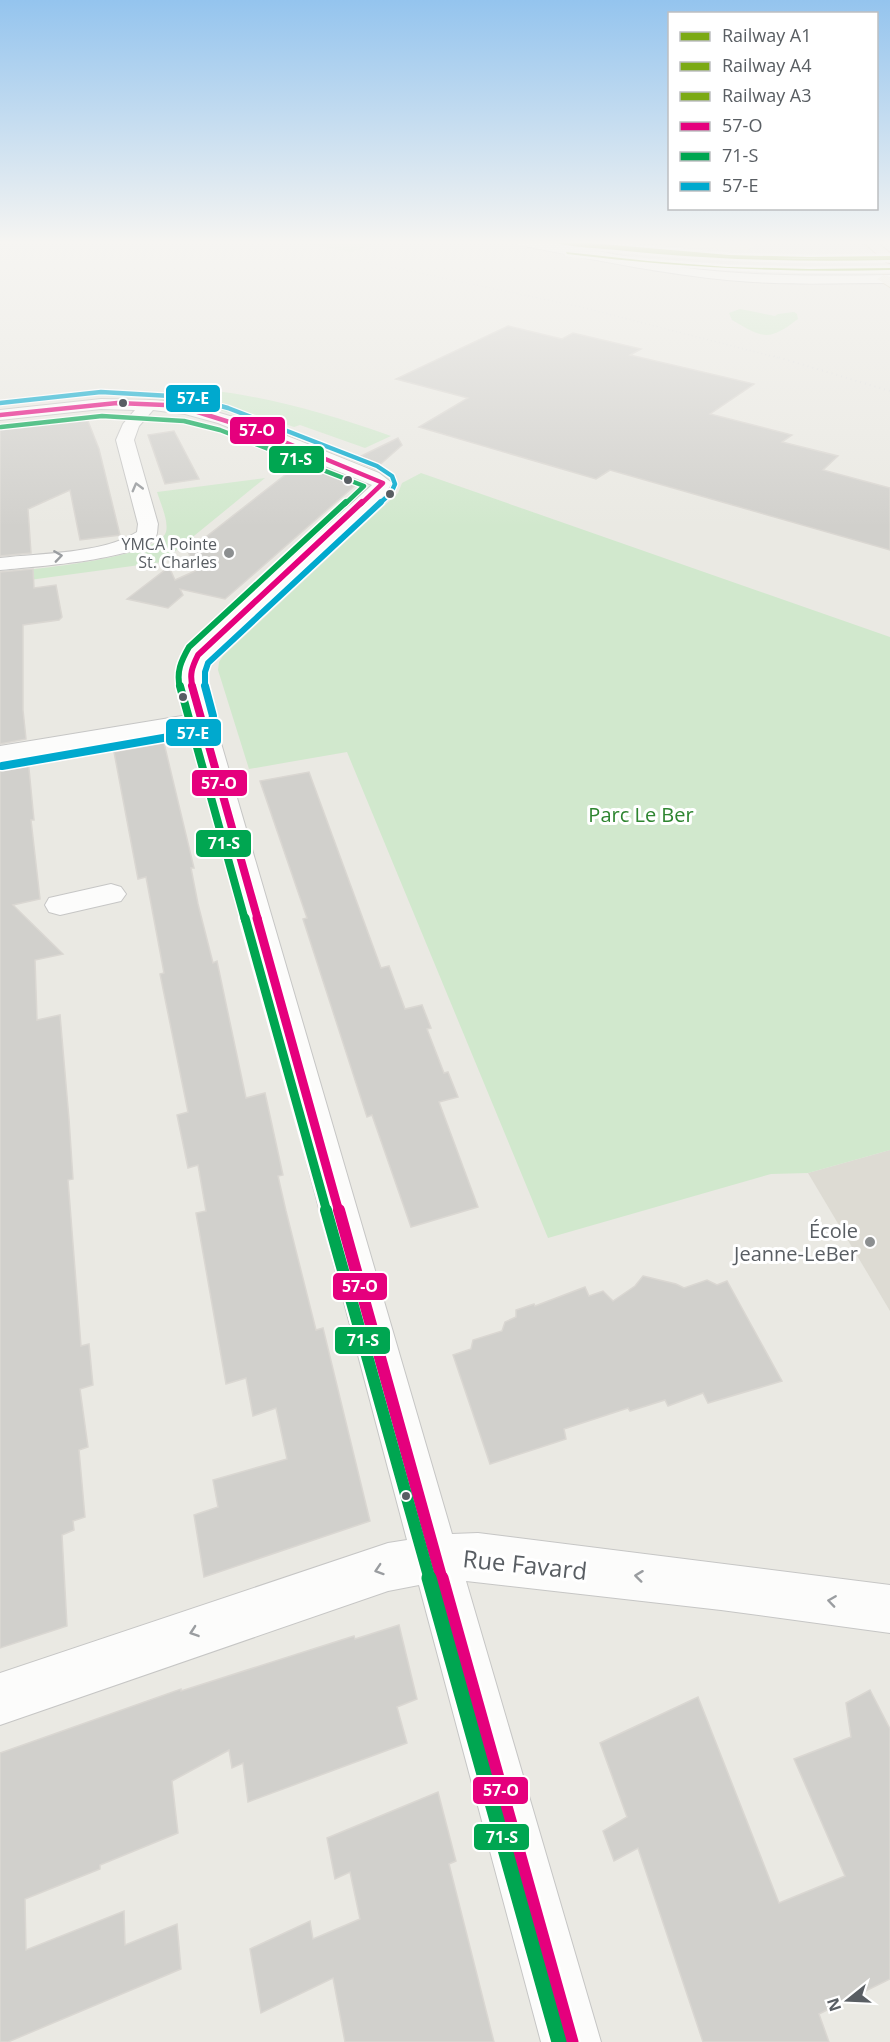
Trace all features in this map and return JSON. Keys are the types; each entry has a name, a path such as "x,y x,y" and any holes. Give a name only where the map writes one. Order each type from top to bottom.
{"street":[{"path":"0,415 101,404 149,405 186,409 224,418 381,481 382,485 378,490 198,655 192,666 190,678 571,2042"},
{"path":"0,564 120,548 141,540 147,535 148,524 125,440 131,424 149,405"},
{"path":"0,754 202,720"},
{"path":"60,905 111,894"},
{"name":"Rue Favard","path":"0,1699 388,1567 436,1558 478,1557 890,1609"}],"shaded area":[{"name":"École Jeanne-LeBer","path":"890,1150 890,1311 808,1173"}],"green space":[{"path":"166,386 225,392 280,403 391,436 365,448 300,425 294,427 265,417 240,416 212,408 160,400"},
{"name":"Parc Le Ber","path":"421,473 890,637 890,1150 808,1173 771,1174 548,1238 347,752 249,769 218,670 223,656 398,493 402,483"},
{"path":"265,478 162,562 0,584 0,573 117,556 157,541 167,528 157,492"}],"building":[{"path":"486,336 551,336 562,339 567,336 587,336 641,349 630,355 754,384 710,414 792,435 782,442 838,456 823,470 890,488 890,550 610,470 596,479 419,427 468,398 396,379"},
{"path":"86,416 99,449 120,535 80,540 70,490 28,509 31,553 0,556 0,425"},
{"path":"174,431 199,479 165,484 148,435"},
{"path":"398,438 402,445 375,469 353,460"},
{"name":"YMCA Pointe St. Charles","path":"299,464 326,474 331,471 359,482 225,599 180,589 183,595 168,608 127,599 169,567 175,580 195,571 188,551"},
{"path":"33,569 34,588 56,585 62,617 59,620 23,625 23,710 26,739 0,744 0,572"},
{"path":"164,743 194,868 191,868 198,904 213,963 217,961 246,1098 265,1093 283,1175 278,1176 286,1211 316,1330 323,1328 370,1521 204,1577 194,1515 218,1507 213,1480 287,1459 276,1408 253,1416 246,1378 226,1384 196,1213 206,1211 198,1165 188,1168 177,1115 188,1112 160,974 164,973 146,877 138,879 114,752"},
{"path":"28,759 34,820 31,820 40,899 13,905 63,954 35,960 37,1020 60,1015 73,1179 68,1180 81,1346 89,1344 93,1385 80,1389 88,1447 79,1450 85,1517 73,1521 74,1530 62,1535 67,1626 0,1648 0,764"},
{"path":"309,772 381,968 389,966 405,1009 422,1005 431,1028 427,1029 444,1073 448,1072 458,1097 439,1102 478,1207 411,1227 372,1115 367,1117 303,919 307,918 260,781"},
{"path":"643,1276 684,1288 707,1280 717,1285 727,1281 782,1381 708,1403 703,1393 668,1406 665,1400 630,1411 628,1408 564,1429 566,1439 490,1464 453,1355 471,1349 473,1340 502,1331 505,1322 516,1317 516,1310 534,1304 535,1306 585,1287 589,1296 603,1291 613,1301 635,1286"},
{"path":"399,1625 417,1699 397,1707 407,1743 248,1802 243,1763 232,1768 229,1750 172,1781 178,1833 100,1865 100,1869 25,1899 26,1950 124,1911 125,1945 177,1924 181,1969 8,2042 0,2042 0,1753 181,1689 181,1691 354,1636 355,1639"},
{"path":"870,1690 890,1729 890,1979 819,2014 829,2042 703,2042 638,1848 614,1861 603,1831 627,1817 600,1743 698,1697 779,1903 845,1876 794,1759 851,1737 846,1703"},
{"path":"438,1792 456,1861 449,1864 494,2042 345,2042 333,1978 261,2013 250,1949 310,1921 313,1939 360,1919 350,1872 335,1879 327,1838"}],"railway":[{"path":"695,336 779,358"},
{"path":"774,356 890,391"}],"transit line":[{"name":"57-E","path":"0,403 101,392 188,397 228,408 377,466 392,476 395,484 391,493 208,663 204,681 213,716 209,730 2,766"},
{"name":"57-O","path":"0,415 117,403 165,405 188,409 235,422 383,483 198,655 192,666 190,678 571,2042"},
{"name":"71-S","path":"1,427 102,416 184,421 220,430 364,486 189,647 180,663 178,680 559,2042"}],"place":[{"name":"YMCA Pointe St. Charles","path":"229,553"},
{"name":"École Jeanne-LeBer","path":"870,1242"}]}
